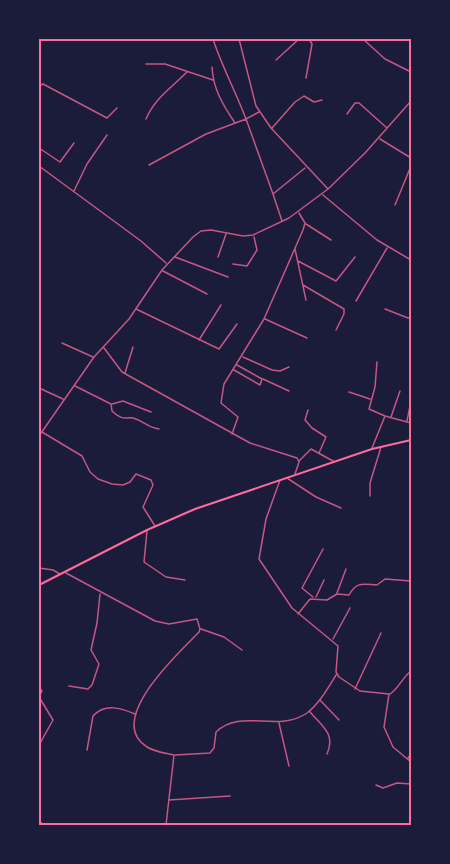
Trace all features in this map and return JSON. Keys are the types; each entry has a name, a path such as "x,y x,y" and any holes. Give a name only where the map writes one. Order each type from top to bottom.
{"main road":[{"path":"39,585 155,526 195,509 372,449 411,440"}],"street":[{"path":"213,39 220,61 246,119 282,222"},
{"path":"239,39 253,96 260,112 271,128 328,189"},
{"path":"276,60 299,39"},
{"path":"306,78 312,44 309,39"},
{"path":"363,39 377,53 411,72"},
{"path":"146,64 165,64 213,80"},
{"path":"212,67 213,80 221,103 235,123"},
{"path":"146,119 151,106 158,98 188,72"},
{"path":"39,86 43,84 107,118 117,108"},
{"path":"271,128 295,102 304,96 314,102 322,100"},
{"path":"39,436 94,357 129,319 162,270 201,231 253,235 282,222 328,189 379,139 411,101"},
{"path":"347,114 355,103 359,103 388,129"},
{"path":"149,165 206,134 260,112"},
{"path":"74,192 87,164 107,135"},
{"path":"379,139 411,158"},
{"path":"39,148 60,162 74,143"},
{"path":"39,166 141,241 167,264"},
{"path":"395,205 411,166"},
{"path":"273,194 306,167"},
{"path":"322,194 370,235 411,260"},
{"path":"298,212 305,223 331,240"},
{"path":"232,434 238,417 227,410 221,401 223,388 264,319 305,223"},
{"path":"218,257 226,233"},
{"path":"233,264 247,266 257,250 253,235"},
{"path":"356,301 387,247"},
{"path":"295,248 306,300"},
{"path":"174,256 228,277"},
{"path":"298,261 336,281 355,257"},
{"path":"162,270 207,294"},
{"path":"303,285 344,309 336,330"},
{"path":"199,340 221,305"},
{"path":"136,309 220,349 237,324"},
{"path":"385,309 408,318 411,317"},
{"path":"264,319 307,338"},
{"path":"62,343 94,357"},
{"path":"103,346 119,370 125,374 206,417 232,434 257,446 290,455 299,461"},
{"path":"125,374 133,348"},
{"path":"242,357 272,370 280,371 289,367"},
{"path":"377,362 375,387 369,409 411,423"},
{"path":"237,365 289,391"},
{"path":"233,370 258,386 262,379"},
{"path":"74,385 111,405"},
{"path":"39,388 64,399"},
{"path":"391,418 400,391"},
{"path":"349,392 371,399"},
{"path":"111,405 123,400 151,412"},
{"path":"407,422 411,401"},
{"path":"111,405 112,411 120,417 134,418 149,427 159,429"},
{"path":"308,410 305,420 312,428 326,437 319,453"},
{"path":"372,449 385,416"},
{"path":"41,432 82,456 90,472 98,479 123,485 130,482 136,474 153,481 143,507 155,526"},
{"path":"370,496 370,483 382,446"},
{"path":"294,475 299,461 310,449 334,462"},
{"path":"411,462 411,470"},
{"path":"286,478 315,497 341,508"},
{"path":"39,568 63,573 155,621 169,624 197,619 199,632 149,685 136,715 134,730 142,743 156,751 174,755 210,753 214,748 216,732 230,722 245,720 279,722 303,715 309,711 337,675 339,649 333,640 297,614 260,559 267,519 281,479"},
{"path":"147,530 143,561 166,577 185,580"},
{"path":"323,549 303,586 303,590 314,598 327,600 337,594 349,595 353,588 361,584 376,586 385,579 411,581"},
{"path":"337,594 346,569"},
{"path":"297,614 308,601 314,598 324,580"},
{"path":"69,686 88,689 93,680 99,661 91,650 100,593"},
{"path":"333,640 350,608"},
{"path":"200,628 224,637 242,650"},
{"path":"354,689 381,633"},
{"path":"337,675 354,689 389,694 398,688 402,678 411,671"},
{"path":"39,687 42,691 39,697 53,720 39,745"},
{"path":"389,694 384,727 393,747 411,762"},
{"path":"319,699 339,720"},
{"path":"87,750 93,716 96,713 107,708 115,708 136,715"},
{"path":"309,711 330,737 331,745 327,754"},
{"path":"279,722 289,765"},
{"path":"408,759 411,754"},
{"path":"166,825 174,755"},
{"path":"376,784 383,788 397,783 411,784"},
{"path":"168,800 230,796"},
{"path":"39,821 44,825"}]}
